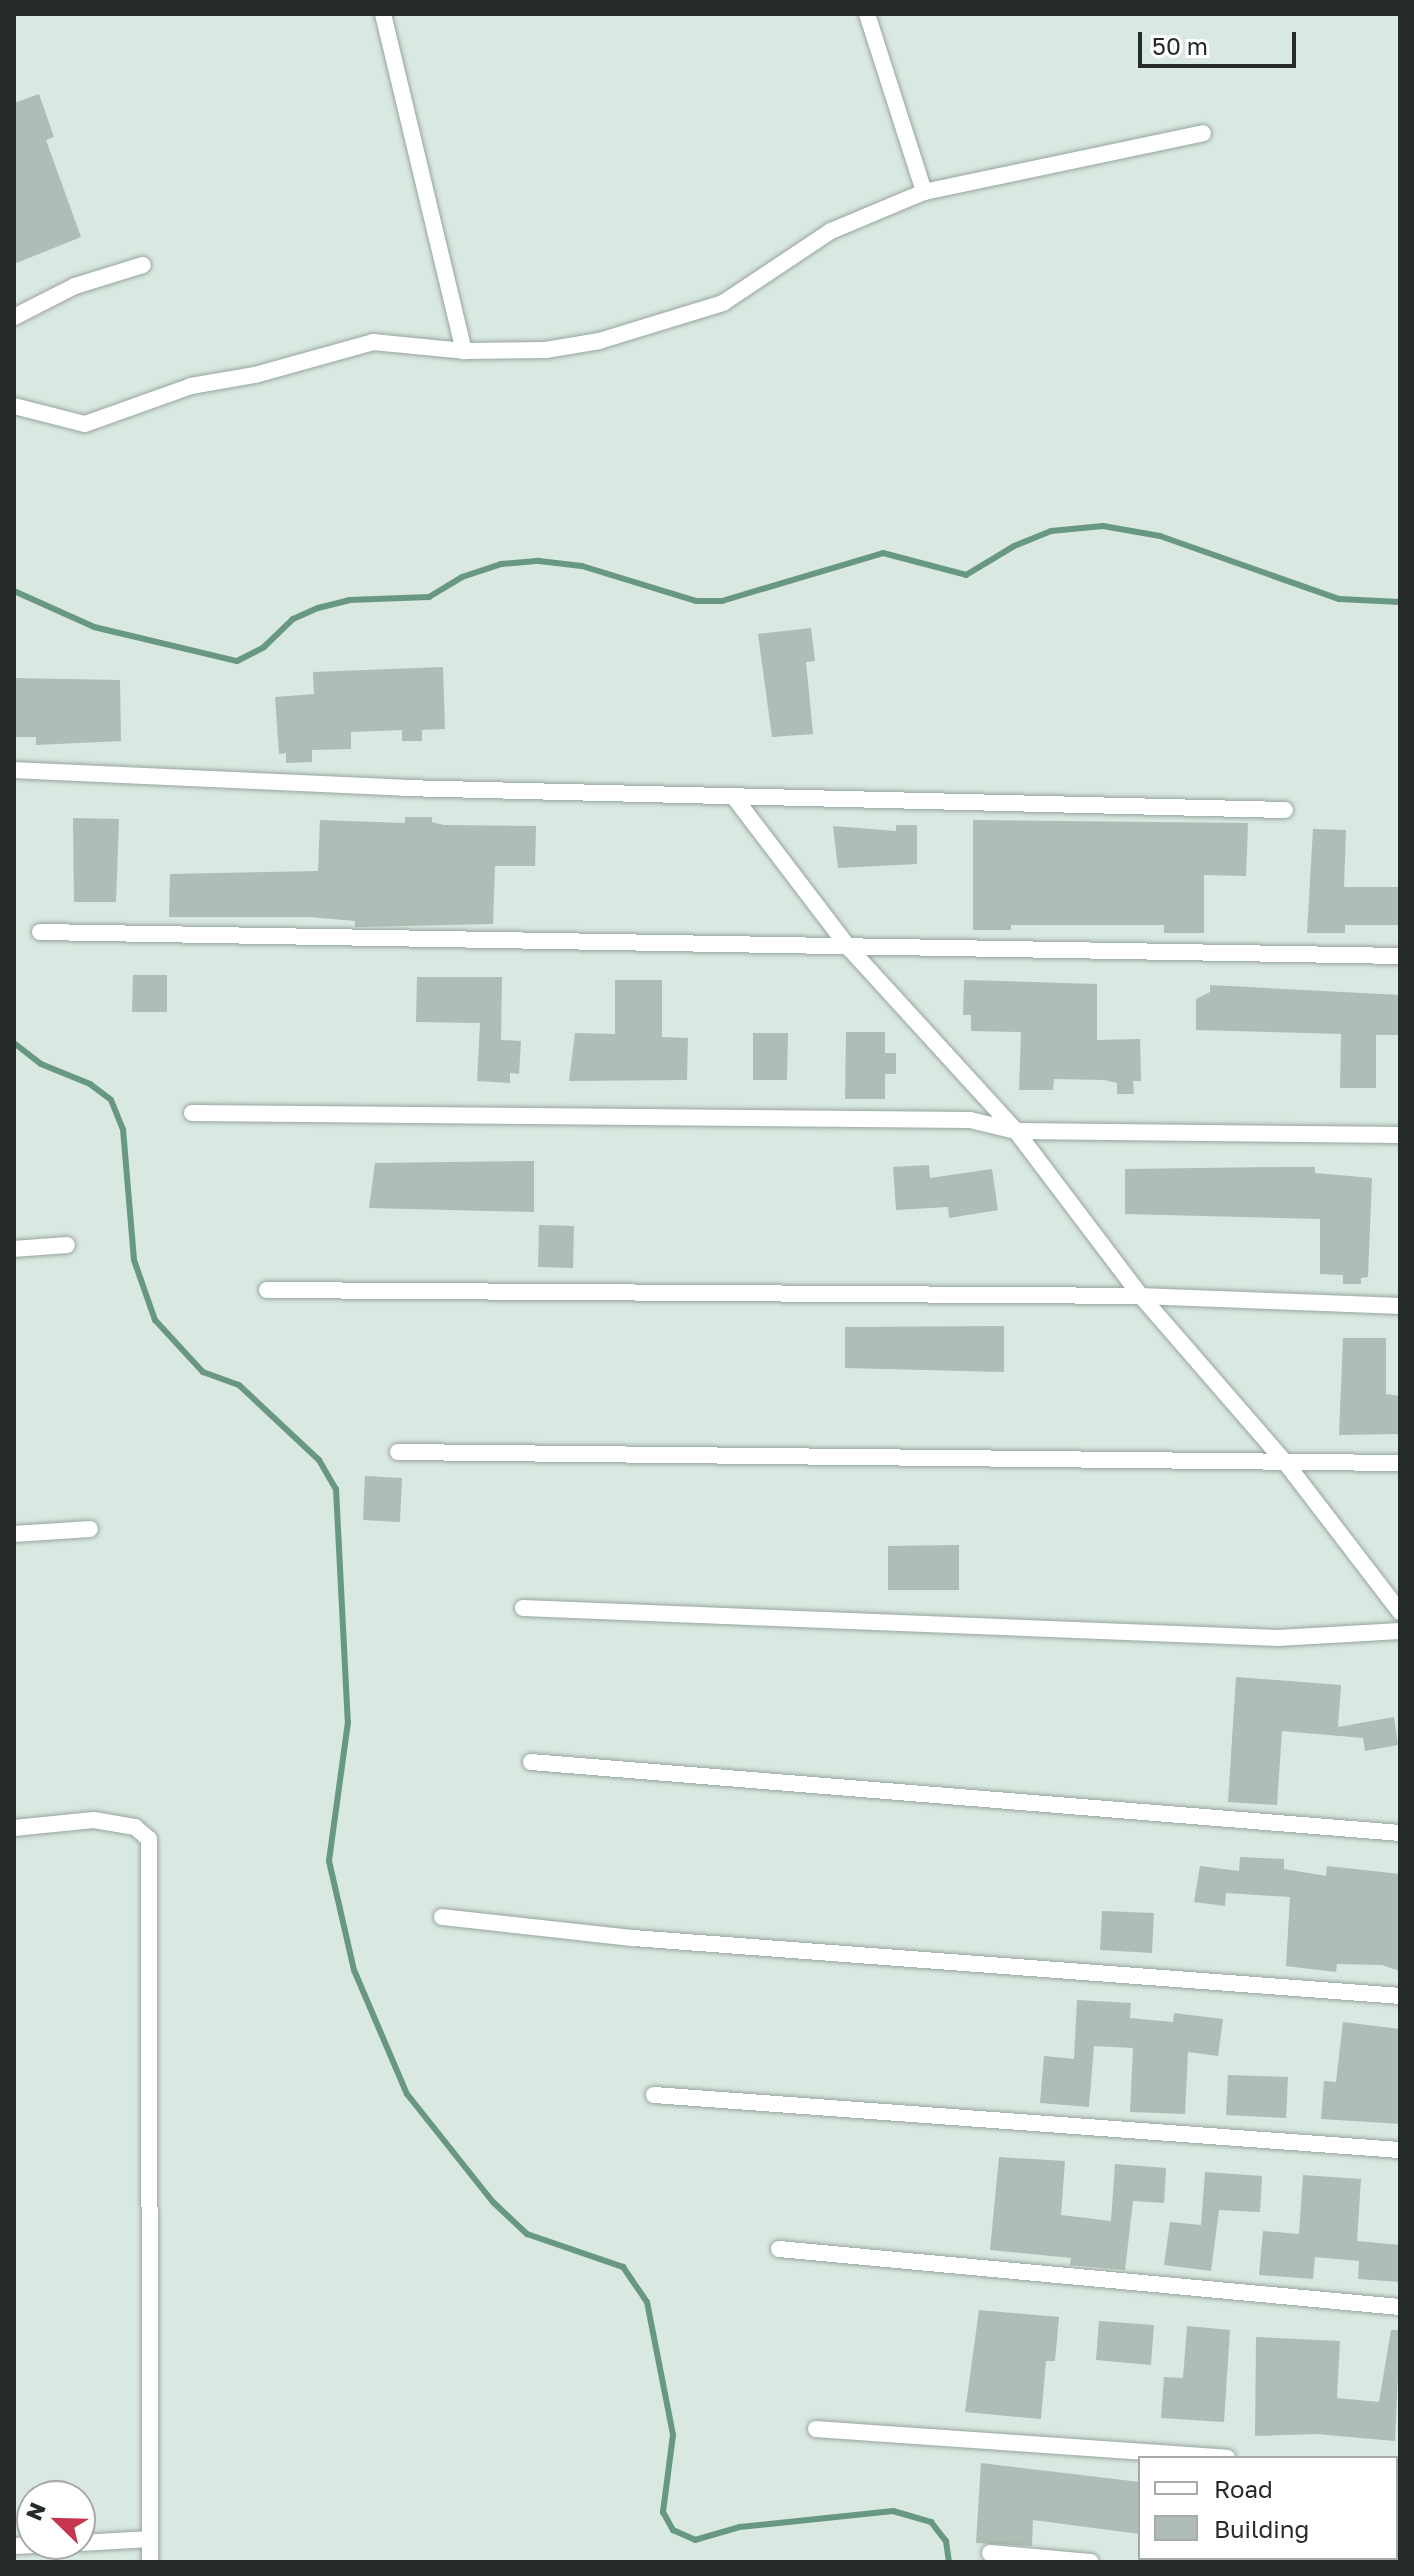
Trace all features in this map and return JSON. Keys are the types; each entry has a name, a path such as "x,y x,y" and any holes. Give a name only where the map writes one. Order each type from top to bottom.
{"street":[{"path":"383,14 464,351"},
{"path":"867,14 924,192"},
{"path":"14,406 85,424 191,386 255,375 373,342 464,351 546,350 599,341 723,303 831,231 924,192 1203,133"},
{"path":"14,317 75,286 143,265"},
{"path":"14,770 734,797 1285,810"},
{"path":"734,797 850,949 1016,1131 1141,1296 1285,1462 1400,1612"},
{"path":"40,932 850,949 1400,956"},
{"path":"192,1113 970,1120 1016,1131 1400,1135"},
{"path":"14,1249 67,1245"},
{"path":"267,1290 1141,1296 1400,1306"},
{"path":"398,1452 796,1453 1400,1463"},
{"path":"14,1534 90,1529"},
{"path":"523,1608 1278,1638 1400,1631"},
{"path":"531,1762 1400,1833"},
{"path":"14,1828 94,1820 135,1827 149,1839 150,2562"},
{"path":"442,1917 633,1938 1400,1996"},
{"path":"654,2095 1400,2150"},
{"path":"779,2249 1400,2307"},
{"path":"816,2429 1199,2456"},
{"path":"96,2542 150,2539"},
{"path":"990,2553 1091,2562"}],"building":[{"path":"39,94 54,137 46,140 81,237 14,264 14,103"},
{"path":"811,628 815,661 806,662 813,734 772,737 758,634"},
{"path":"443,667 445,729 422,730 422,741 402,741 402,730 351,732 351,749 312,750 312,762 286,763 286,753 279,754 275,697 314,694 313,672"},
{"path":"14,678 120,680 121,741 36,745 36,737 14,737"},
{"path":"405,817 432,817 432,822 444,825 536,826 535,866 495,866 493,924 355,927 355,921 310,917 169,917 170,874 318,871 320,820 405,823"},
{"path":"73,818 119,819 116,902 74,902"},
{"path":"973,820 1248,823 1246,876 1204,875 1204,933 1164,933 1164,925 1011,925 1011,930 973,930"},
{"path":"896,825 917,825 917,864 838,868 833,826 896,831"},
{"path":"1313,829 1346,830 1344,887 1400,887 1400,925 1345,925 1345,933 1307,933"},
{"path":"133,975 167,975 167,1012 132,1012"},
{"path":"417,977 502,977 501,1040 521,1041 519,1074 510,1073 510,1083 477,1081 480,1023 416,1022"},
{"path":"615,980 662,980 662,1037 688,1038 687,1080 569,1081 575,1033 615,1034"},
{"path":"964,980 1097,984 1097,1040 1140,1039 1141,1081 1133,1081 1134,1094 1117,1094 1117,1083 1104,1080 1054,1079 1053,1090 1019,1090 1021,1032 971,1031 971,1015 963,1015"},
{"path":"1210,985 1400,995 1400,1035 1376,1035 1376,1088 1340,1088 1341,1034 1196,1030 1196,999 1210,992"},
{"path":"846,1032 885,1032 885,1053 896,1053 896,1074 885,1074 885,1099 845,1099"},
{"path":"753,1033 788,1033 787,1080 753,1080"},
{"path":"534,1161 534,1212 369,1208 375,1163"},
{"path":"929,1165 930,1178 992,1169 998,1210 949,1218 948,1207 896,1210 893,1167"},
{"path":"1315,1167 1315,1173 1372,1178 1368,1277 1361,1278 1361,1284 1343,1284 1343,1275 1320,1274 1320,1219 1125,1214 1125,1169"},
{"path":"539,1225 574,1226 573,1268 538,1267"},
{"path":"1004,1326 1004,1372 845,1368 845,1327"},
{"path":"1343,1338 1386,1338 1386,1394 1400,1396 1400,1434 1339,1435"},
{"path":"365,1476 402,1478 400,1522 363,1520"},
{"path":"959,1545 959,1590 888,1590 888,1546"},
{"path":"1236,1677 1341,1685 1338,1727 1394,1717 1398,1745 1365,1751 1363,1738 1282,1731 1277,1805 1228,1802"},
{"path":"1240,1857 1284,1859 1284,1869 1326,1876 1327,1866 1400,1874 1400,1971 1382,1965 1337,1964 1336,1972 1286,1966 1290,1897 1226,1893 1225,1906 1194,1902 1200,1866 1239,1871"},
{"path":"1102,1911 1154,1913 1152,1953 1100,1950"},
{"path":"1077,2000 1131,2003 1130,2018 1173,2022 1174,2013 1223,2019 1218,2056 1188,2052 1185,2114 1130,2112 1133,2048 1094,2046 1089,2107 1040,2103 1044,2056 1074,2059"},
{"path":"1343,2022 1400,2029 1400,2124 1321,2119 1324,2081 1336,2082"},
{"path":"1228,2075 1288,2077 1286,2118 1226,2115"},
{"path":"999,2157 1065,2161 1061,2215 1111,2221 1115,2164 1166,2168 1164,2203 1133,2201 1125,2270 1070,2265 1071,2258 990,2250"},
{"path":"1205,2172 1262,2176 1260,2212 1219,2210 1211,2271 1164,2265 1170,2222 1201,2225"},
{"path":"1303,2175 1361,2179 1357,2241 1400,2245 1400,2282 1358,2279 1359,2261 1315,2257 1313,2279 1259,2275 1263,2231 1299,2234"},
{"path":"979,2310 1059,2317 1055,2361 1046,2361 1041,2419 965,2412"},
{"path":"1099,2321 1154,2325 1151,2365 1096,2360"},
{"path":"1187,2326 1230,2330 1224,2422 1161,2418 1164,2377 1183,2378"},
{"path":"1391,2330 1400,2330 1395,2441 1316,2434 1255,2436 1256,2337 1340,2341 1337,2398 1379,2402"},
{"path":"981,2463 1138,2482 1138,2534 1033,2520 1032,2546 976,2543"}],"waterway":[{"path":"14,591 94,627 237,661 264,647 293,619 318,608 349,600 429,597 462,577 501,564 539,561 582,566 696,601 722,601 883,553 966,575 1014,546 1051,531 1103,526 1160,536 1339,599 1400,602"},
{"path":"14,1043 41,1064 90,1084 111,1100 123,1129 134,1260 155,1320 203,1372 239,1385 319,1460 336,1489 348,1722 329,1861 354,1970 407,2094 493,2202 527,2234 623,2267 647,2302 673,2435 663,2512 673,2530 695,2540 740,2527 893,2511 931,2522 946,2541 949,2562"}]}
